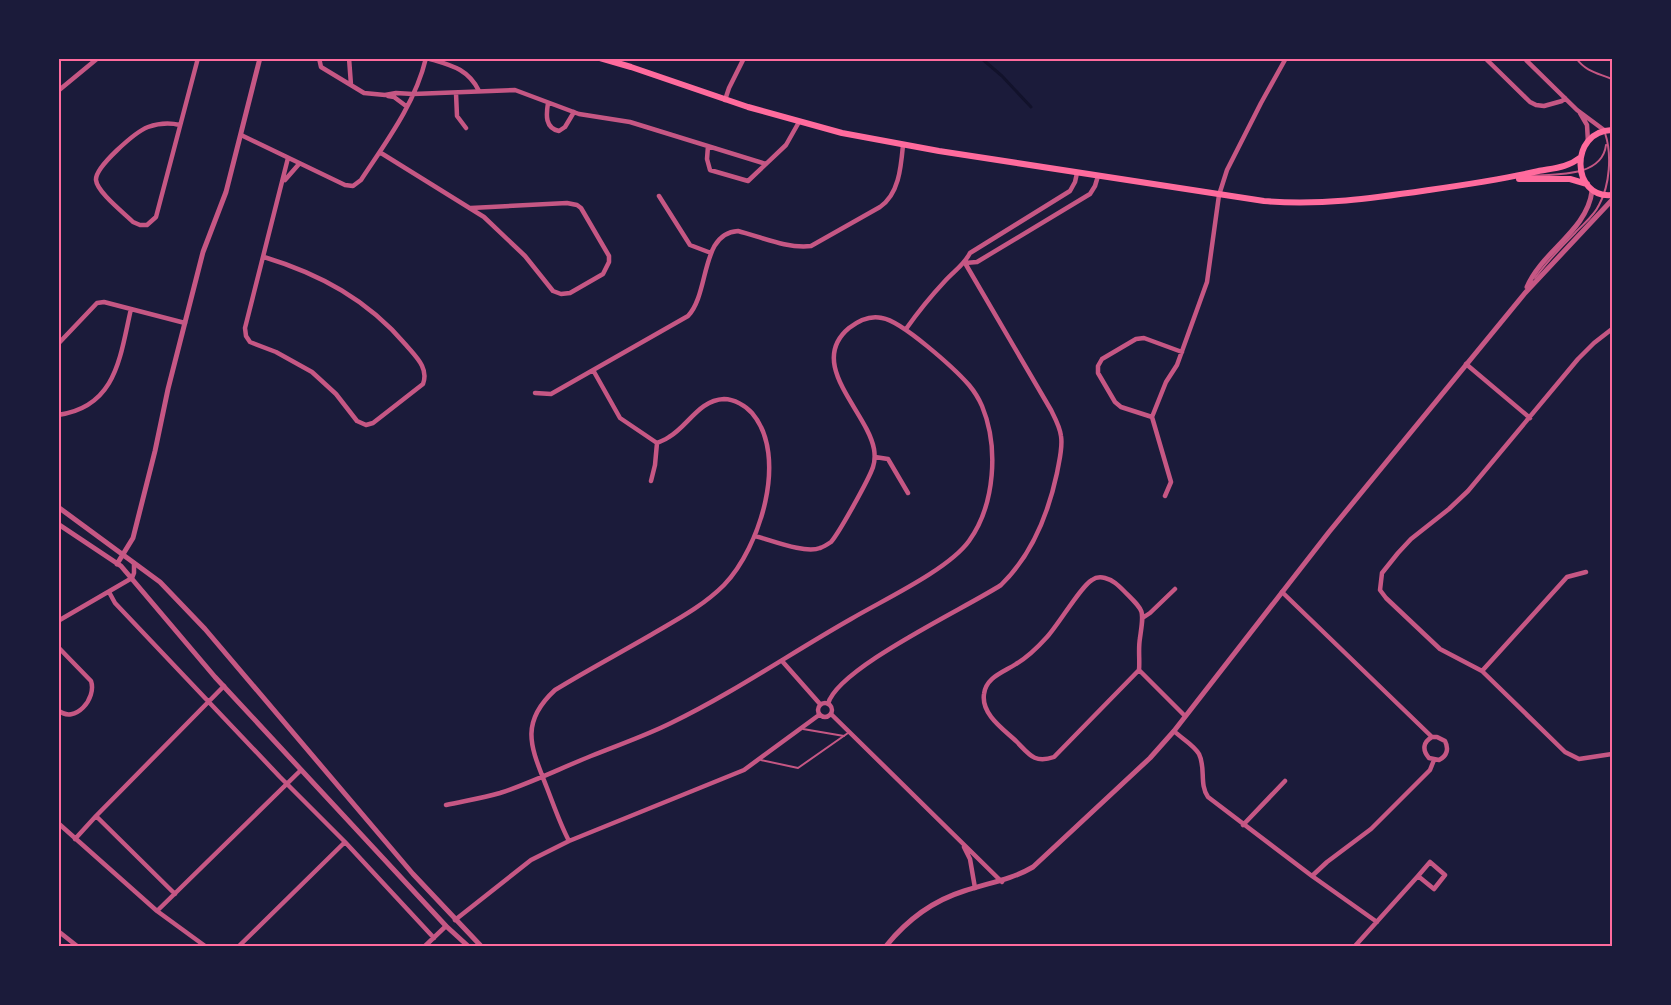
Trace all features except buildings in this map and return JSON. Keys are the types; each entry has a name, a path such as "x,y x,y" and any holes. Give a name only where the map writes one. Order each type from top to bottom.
{"main road":[{"path":"600,58 725,100 842,134 1077,173 1286,203 1330,203 1375,198 1509,178 1562,168 1581,157"},
{"path":"1612,130 1604,130 1593,135 1581,157 1581,170 1592,191 1612,198"},
{"path":"1509,178 1570,179 1587,184"}],"street":[{"path":"58,91 89,61 98,58"},
{"path":"180,125 170,122 140,131 100,168 96,176 98,187 133,222 147,225 156,217 198,58"},
{"path":"117,564 133,538 185,323 204,252 226,192 260,58"},
{"path":"320,58 321,67 364,93 394,97 406,106"},
{"path":"349,58 351,85"},
{"path":"241,135 345,185 354,186 362,180 399,124 423,73 426,58 466,72 474,80 479,91"},
{"path":"725,100 744,58"},
{"path":"1165,496 1171,482 1152,417 1166,382 1177,365 1207,282 1219,195 1227,170 1286,58"},
{"path":"1485,58 1530,102 1536,105 1562,101 1565,98"},
{"path":"1524,58 1578,110 1604,130"},
{"path":"385,95 516,90 574,112 630,122 766,164"},
{"path":"456,93 458,116 466,128"},
{"path":"548,102 548,126 553,130 559,131 565,127 574,112"},
{"path":"1578,110 1587,125 1588,142"},
{"path":"708,146 706,159 710,170 748,181 791,139 798,122"},
{"path":"535,393 551,394 688,316 698,303 716,241 730,231 802,247 821,242 880,207 889,200 895,188 903,145"},
{"path":"381,153 484,217 514,245 550,288 557,293 570,293 603,274 608,266 609,256 577,205 567,203 471,208"},
{"path":"264,257 316,276 355,298 374,312 418,359 425,370 423,384 374,423 366,424 357,421 336,394 312,372 276,352 250,342 246,336 245,328 284,182 288,158"},
{"path":"284,182 299,164"},
{"path":"906,329 921,307 965,262 970,253 1070,191 1077,173"},
{"path":"965,262 977,262 1089,194 1098,176"},
{"path":"1525,293 1534,273 1587,211 1592,191"},
{"path":"659,196 690,245 711,253"},
{"path":"886,946 919,913 944,898 1002,882 1021,874 1044,859 1150,758 1174,731 1282,592 1466,364 1525,293 1612,198"},
{"path":"828,704 832,693 840,685 890,648 1001,585 1013,573 1028,550 1040,528 1052,496 1062,445 1059,428 1051,410 965,262"},
{"path":"58,344 97,303 104,302 185,323"},
{"path":"58,416 80,410 92,403 108,387 116,369 131,309"},
{"path":"446,806 501,793 668,725 782,661 951,560 969,540 980,522 987,502 991,472 989,436 982,408 969,385 894,321 882,317 870,317 859,321 839,339 833,360 836,374 870,436 875,457 868,478 835,535 825,546 817,550 804,549 755,536"},
{"path":"1612,329 1578,358 1468,491 1411,539 1382,573 1380,579 1380,590 1386,598 1433,642 1448,653 1482,671 1573,757 1586,759 1612,754"},
{"path":"1607,335 1612,340"},
{"path":"1152,417 1121,407 1115,402 1098,373 1098,366 1102,359 1136,339 1144,338 1182,352"},
{"path":"1466,364 1530,418"},
{"path":"593,370 620,418 657,443"},
{"path":"569,841 532,750 533,718 546,698 563,685 697,609 732,576 755,536 769,482 770,460 767,439 759,422 748,408 735,402 724,399 708,404 670,437 657,443"},
{"path":"651,481 657,443"},
{"path":"875,457 888,459 908,493"},
{"path":"58,507 160,582 205,629 413,874 481,946"},
{"path":"58,524 117,564 132,578 192,651 446,926 468,946"},
{"path":"58,621 132,578 134,563"},
{"path":"1482,671 1567,577 1586,572"},
{"path":"1099,577 1108,578 1114,582 1136,603 1143,616 1139,670 1054,757 1043,761 1027,753 986,711 984,692 987,684 996,675 1032,652 1063,618 1083,588 1091,580 1099,577"},
{"path":"1143,616 1150,613 1175,588"},
{"path":"109,592 115,603 434,938"},
{"path":"1282,592 1432,737"},
{"path":"58,647 92,681 94,688 92,696 76,714 70,716 58,710"},
{"path":"782,661 820,704 828,704"},
{"path":"1139,670 1185,716"},
{"path":"75,839 224,686"},
{"path":"820,704 817,711 819,715 825,718 831,714"},
{"path":"828,704 831,714 847,735 1002,882"},
{"path":"425,946 446,926 531,860 569,841 744,770 819,715"},
{"path":"1174,731 1199,754 1202,762 1204,791 1208,797 1377,922"},
{"path":"1437,736 1445,741 1448,750 1443,758 1434,760 1426,754 1425,744 1432,737 1437,736"},
{"path":"1312,876 1326,862 1383,818 1430,770 1434,760"},
{"path":"157,911 301,770"},
{"path":"1243,825 1285,781"},
{"path":"96,816 175,894"},
{"path":"58,823 157,911 205,946"},
{"path":"239,946 345,842"},
{"path":"963,845 970,859 975,888"},
{"path":"1355,946 1430,861 1445,875 1434,889 1418,876"},
{"path":"58,931 77,946"}],"lane":[{"path":"1576,58 1592,73 1612,79"},
{"path":"1525,293 1557,252 1595,212 1603,195 1609,164 1604,130"},
{"path":"1509,178 1581,170 1593,166 1602,157 1607,140"},
{"path":"800,729 847,735"},
{"path":"758,759 798,768 847,735"}],"waterway":[{"path":"981,58 1002,76 1031,107"}]}
